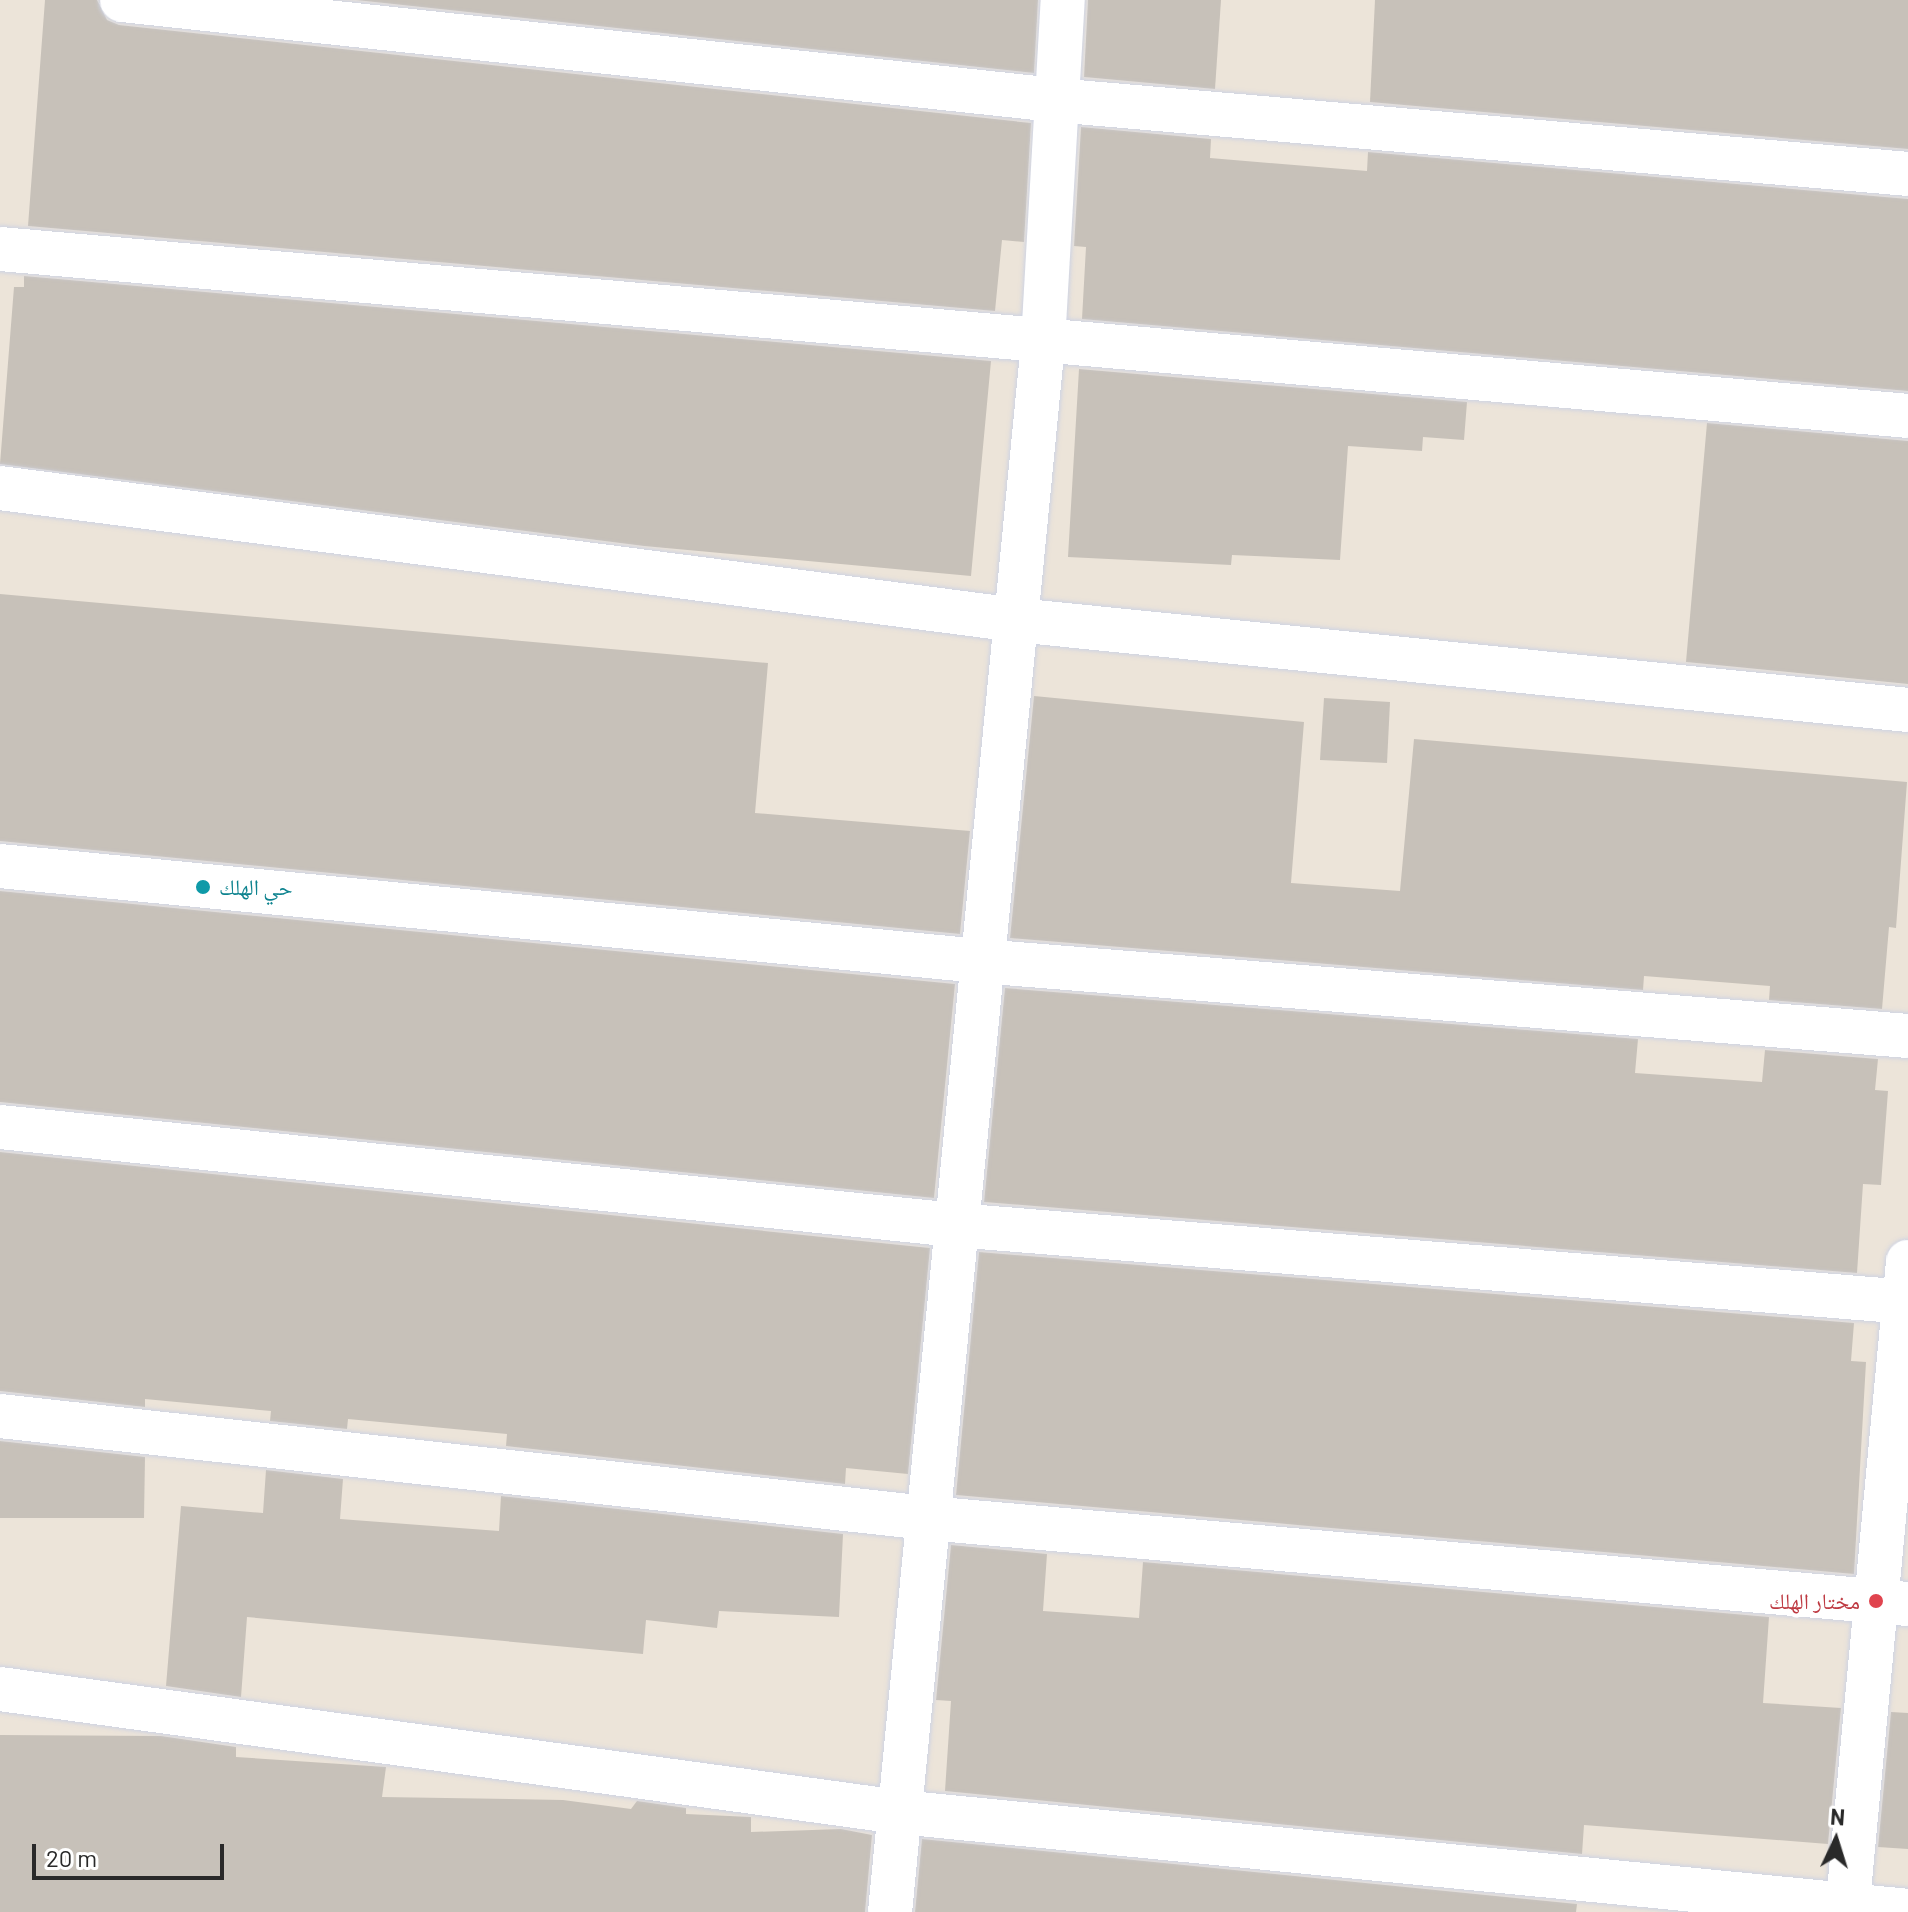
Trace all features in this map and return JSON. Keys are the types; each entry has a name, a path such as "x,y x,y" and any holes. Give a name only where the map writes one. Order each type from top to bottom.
{"street":[{"path":"122,0 1054,100 1908,174"},
{"path":"890,1912 980,961 1043,342 1054,100 1063,0"},
{"path":"0,249 1908,416"},
{"path":"0,488 1016,620 1908,710"},
{"path":"0,866 980,961 1908,1036"},
{"path":"0,1127 955,1225 1907,1288 1893,1602 1847,1909"},
{"path":"0,1416 927,1518 1893,1602"},
{"path":"0,1689 899,1812 1847,1909 1908,1911"}],"building":[{"path":"45,0 97,0 107,20 119,25 1031,123 1024,242 1002,240 995,311 28,226"},
{"path":"356,0 1038,0 1034,73"},
{"path":"1088,0 1221,0 1215,89 1084,77"},
{"path":"1375,0 1908,0 1908,149 1370,102"},
{"path":"1081,127 1211,139 1210,158 1367,171 1368,152 1908,199 1908,391 1082,319 1086,247 1074,246"},
{"path":"24,276 991,361 971,576 644,546 0,464 14,287 24,287"},
{"path":"1079,369 1467,402 1464,440 1423,437 1422,451 1348,446 1340,560 1232,555 1231,565 1068,557"},
{"path":"1707,423 1908,441 1908,684 1686,662"},
{"path":"0,594 768,663 755,813 970,831 960,934 0,841"},
{"path":"1034,696 1304,722 1291,883 1400,891 1414,739 1907,782 1896,928 1889,927 1882,1009 1769,1000 1770,986 1644,976 1643,990 1010,938"},
{"path":"1324,698 1390,702 1387,763 1320,760"},
{"path":"0,891 955,984 934,1198 0,1102"},
{"path":"1005,988 1638,1039 1635,1073 1762,1082 1765,1050 1878,1059 1875,1090 1888,1091 1881,1185 1863,1184 1857,1273 984,1202"},
{"path":"0,1152 930,1248 908,1474 846,1468 845,1484 506,1446 507,1434 348,1419 347,1429 270,1421 271,1411 145,1399 145,1407 0,1391"},
{"path":"979,1252 1854,1323 1851,1361 1866,1362 1854,1574 956,1495"},
{"path":"0,1441 145,1457 144,1518 0,1518"},
{"path":"266,1470 343,1479 340,1519 499,1531 501,1496 843,1534 839,1617 719,1611 717,1628 646,1620 643,1654 247,1617 241,1697 166,1686 181,1506 263,1513"},
{"path":"951,1545 1047,1554 1043,1611 1139,1618 1143,1562 1769,1617 1763,1703 1841,1708 1828,1844 1584,1825 1582,1854 945,1791 951,1701 936,1700"},
{"path":"1891,1712 1908,1713 1908,1849 1878,1847"},
{"path":"0,1735 161,1736 236,1747 236,1757 386,1767 382,1797 563,1800 631,1809 637,1801 686,1808 686,1814 751,1817 751,1832 841,1829 872,1835 865,1912 0,1912"},
{"path":"922,1839 1577,1904 1576,1912 915,1912"}],"place":[{"name":"حي الهلك","path":"203,887"},
{"name":"مختار الهلك","path":"1876,1601"}]}
